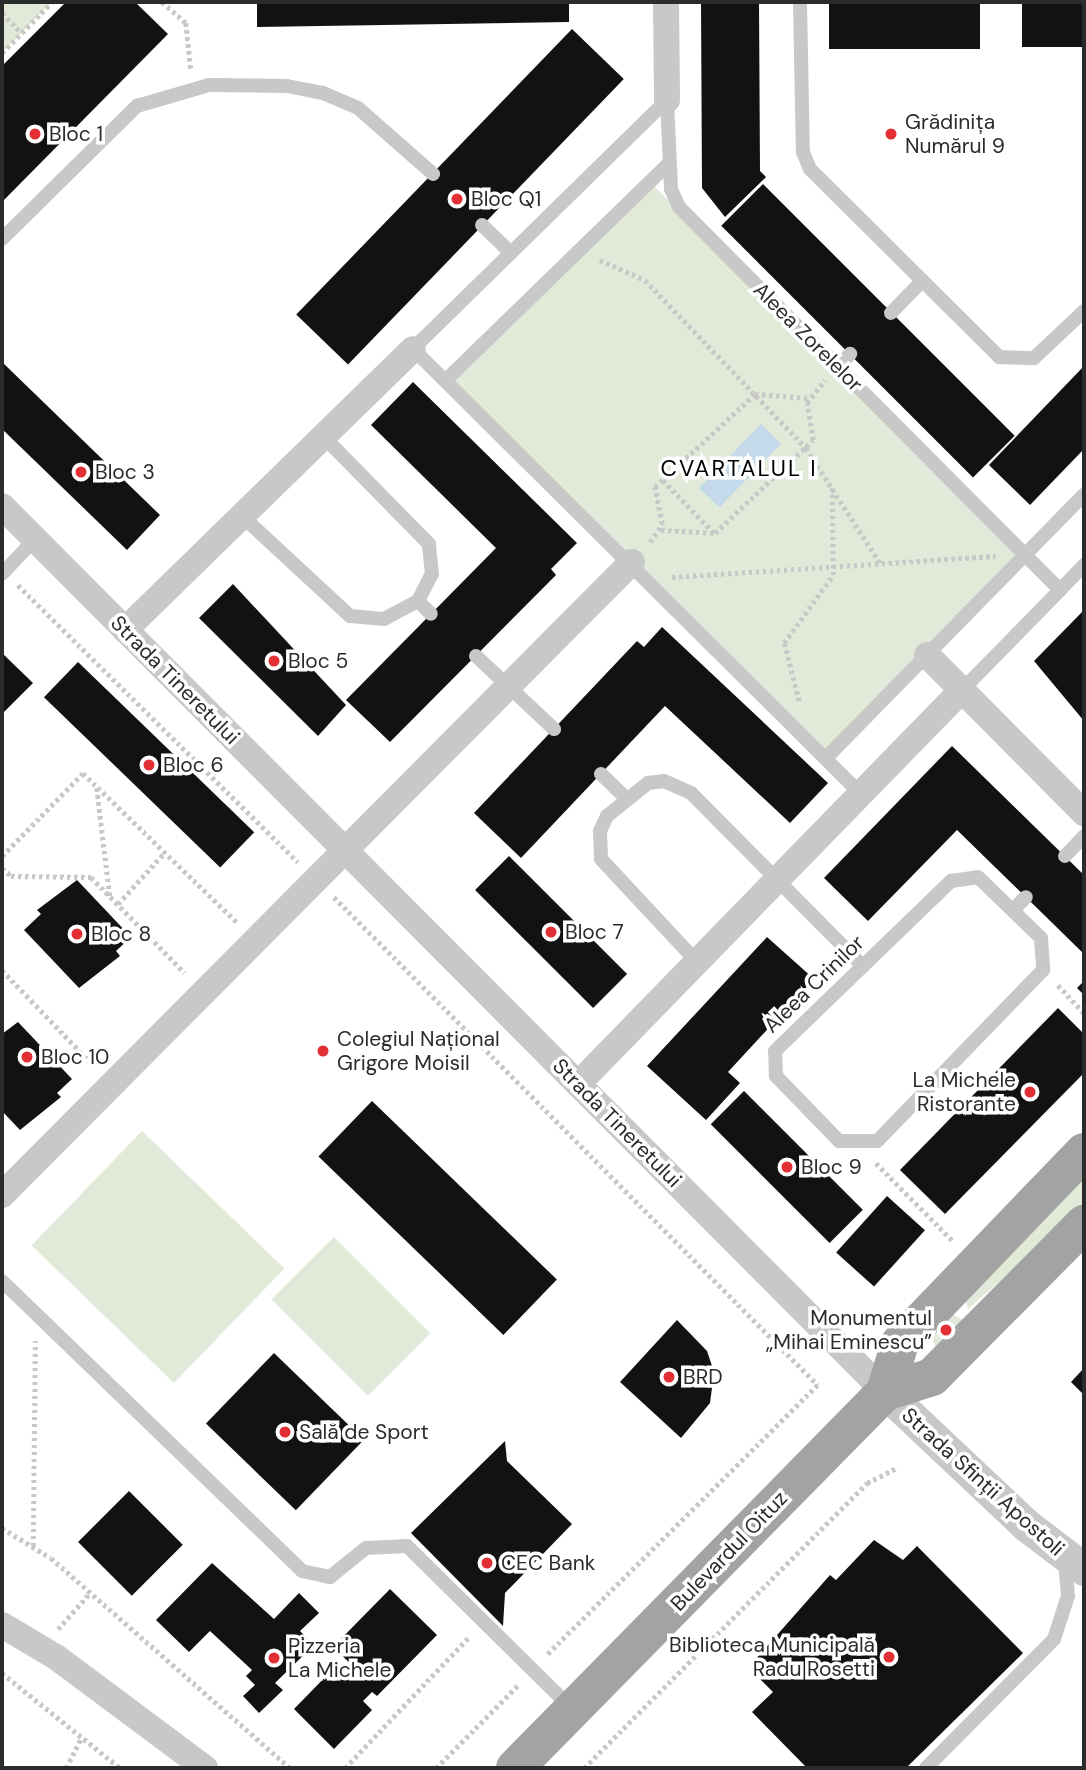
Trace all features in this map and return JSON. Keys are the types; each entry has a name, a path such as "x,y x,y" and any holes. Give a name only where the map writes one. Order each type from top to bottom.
{"main road":[{"name":"Bulevardul Oituz","path":"514,1768 885,1392 900,1343 1084,1152"},
{"name":"Bulevardul Oituz","path":"885,1392 932,1377 1084,1224"}],"street":[{"name":"Aleea Zorelelor","path":"666,2 667,100"},
{"path":"125,630 413,349"},
{"name":"Strada Tineretului","path":"2,506 885,1392"},
{"path":"2,1195 348,854 509,688 640,570"},
{"path":"927,655 1084,813"},
{"path":"578,1084 961,691"},
{"name":"Strada Sfinții Apostoli","path":"885,1392 1075,1563"},
{"path":"2,1625 85,1677 205,1768"}],"lane":[{"path":"800,2 806,163 922,281 1005,360 1039,355 1084,311"},
{"path":"2,239 137,106 193,87 276,85 323,93 358,108 433,174"},
{"path":"667,100 413,349 640,570 861,794"},
{"name":"Aleea Zorelelor","path":"667,100 668,163 679,207 1060,590"},
{"path":"446,380 668,163"},
{"path":"482,225 511,253"},
{"path":"891,313 922,281"},
{"path":"838,367 850,354"},
{"path":"242,516 350,616 384,619 418,601 432,574 429,544 324,437"},
{"path":"827,757 1084,495"},
{"path":"3,573 35,539"},
{"path":"961,691 1084,565"},
{"path":"418,601 431,614"},
{"path":"475,656 554,729"},
{"path":"601,774 626,798"},
{"path":"697,962 601,859 600,831 626,798 648,783 676,784 863,966"},
{"path":"1065,856 1084,836"},
{"name":"Aleea Crinilor","path":"864,1144 839,1141 776,1076 772,1063 775,1051 958,878 978,877 1041,938 1043,970"},
{"path":"1013,910 1026,897"},
{"path":"864,1144 877,1141 1043,970"},
{"path":"2,1281 302,1571 330,1577 366,1548 394,1542 407,1546 573,1710"},
{"path":"926,1768 1054,1639 1075,1563"}],"path":[{"path":"2,53 52,2"},
{"path":"162,2 186,23 193,87"},
{"path":"2,13 21,33"},
{"path":"576,252 645,280 806,448 880,563"},
{"path":"838,367 809,397 755,394 663,480 654,493 661,530 640,570 833,567 1024,554"},
{"path":"661,530 715,533 806,448 814,436 809,397"},
{"path":"663,480 715,533"},
{"path":"811,742 783,643 794,621 831,582 832,487"},
{"path":"3,573 318,881 818,1385 436,1768"},
{"path":"2,856 83,773 257,942"},
{"path":"97,787 110,897"},
{"path":"118,904 165,852"},
{"path":"2,868 11,876 91,877 205,994"},
{"path":"2,970 113,1086"},
{"path":"1043,970 1084,1013"},
{"path":"864,1144 880,1171 957,1245"},
{"path":"33,1547 34,1312"},
{"path":"584,1768 867,1483 898,1467"},
{"path":"2,1528 33,1547 90,1593 289,1768"},
{"path":"55,1632 90,1593"},
{"path":"345,1768 483,1623"},
{"path":"2,1673 120,1768"},
{"path":"66,1768 82,1737"}],"green space":[{"path":"2,2 52,2 2,53"},
{"path":"649,181 1023,555 822,756 448,382"},
{"path":"142,1131 284,1269 174,1383 32,1245"},
{"path":"1084,1173 1084,1208 968,1309 965,1298"},
{"path":"334,1237 430,1333 368,1395 272,1299"},
{"path":"950,1313 965,1321 937,1348 931,1339"}],"water":[{"path":"761,424 781,443 719,507 699,488"}],"building":[{"name":"Bloc 1","path":"66,2 135,2 168,34 2,202 2,66"},
{"path":"257,2 569,2 569,22 257,27"},
{"path":"701,2 759,2 760,171 766,177 725,217 702,188"},
{"path":"829,2 980,2 980,49 829,49"},
{"path":"1022,2 1084,2 1084,47 1022,47"},
{"name":"Bloc Q1","path":"572,29 624,79 348,365 296,315"},
{"path":"763,184 1015,436 973,477 721,226"},
{"name":"Bloc 3","path":"2,362 160,515 127,550 2,429"},
{"path":"1084,366 1084,449 1030,505 989,465"},
{"path":"413,382 577,543 551,569 556,575 390,742 346,700 496,548 371,425"},
{"name":"Bloc 5","path":"233,584 346,705 318,736 199,618"},
{"path":"1084,610 1084,721 1034,661"},
{"path":"662,627 828,783 790,823 665,706 521,858 474,813 637,641 644,647"},
{"path":"2,653 33,683 2,714"},
{"name":"Bloc 6","path":"78,662 254,832 220,867 44,697"},
{"path":"952,746 1084,875 1084,954 957,830 868,921 824,878"},
{"name":"Bloc 7","path":"509,856 627,974 593,1008 475,890"},
{"name":"Bloc 8","path":"77,880 131,937 116,951 120,956 79,988 24,930 41,914 37,910"},
{"path":"767,937 814,979 728,1072 740,1083 706,1120 647,1066"},
{"path":"1084,981 1084,995 1077,988"},
{"path":"1058,1008 1084,1034 1084,1073 945,1214 900,1170"},
{"name":"Bloc 10","path":"18,1022 72,1079 57,1093 61,1097 20,1130 2,1111 2,1034"},
{"name":"Bloc 9","path":"744,1091 863,1210 830,1243 711,1124"},
{"path":"372,1101 557,1280 503,1335 319,1156"},
{"path":"887,1196 925,1230 874,1287 836,1252"},
{"name":"BRD","path":"677,1320 707,1351 714,1372 710,1403 681,1438 620,1382"},
{"name":"Sală de Sport","path":"274,1353 364,1440 296,1510 206,1423"},
{"path":"1084,1368 1084,1395 1071,1382"},
{"name":"CEC Bank","path":"505,1441 507,1461 572,1524 505,1593 503,1626 411,1533"},
{"path":"129,1491 183,1545 132,1596 78,1542"},
{"name":"Biblioteca Municipală Radu Rosetti","path":"874,1540 903,1560 917,1546 1023,1653 906,1768 807,1768 752,1712 773,1692 755,1674 754,1661 830,1575 836,1580"},
{"path":"212,1563 274,1619 299,1593 319,1613 300,1631 314,1645 275,1683 283,1690 259,1713 243,1696 255,1685 246,1676 252,1670 210,1631 189,1652 156,1620"},
{"path":"390,1589 437,1635 377,1696 372,1692 363,1701 372,1710 334,1749 294,1709 334,1668 347,1680 357,1670 333,1647"}],"place":[{"name":"Bloc 1","path":"35,134"},
{"name":"Grădinița Numărul 9","path":"891,134"},
{"name":"Bloc Q1","path":"457,199"},
{"name":"Bloc 3","path":"81,472"},
{"name":"Bloc 5","path":"274,661"},
{"name":"Bloc 6","path":"149,765"},
{"name":"Bloc 7","path":"551,932"},
{"name":"Bloc 8","path":"77,934"},
{"name":"Colegiul Național Grigore Moisil","path":"323,1051"},
{"name":"Bloc 10","path":"27,1057"},
{"name":"La Michele Ristorante","path":"1030,1092"},
{"name":"Bloc 9","path":"787,1167"},
{"name":"Monumentul „Mihai Eminescu”","path":"946,1330"},
{"name":"BRD","path":"669,1377"},
{"name":"Sală de Sport","path":"285,1432"},
{"name":"CEC Bank","path":"487,1563"},
{"name":"Biblioteca Municipală Radu Rosetti","path":"889,1657"},
{"name":"Pizzeria La Michele","path":"274,1658"}],"district":[{"name":"CVARTALUL I","path":"739,468"}]}
